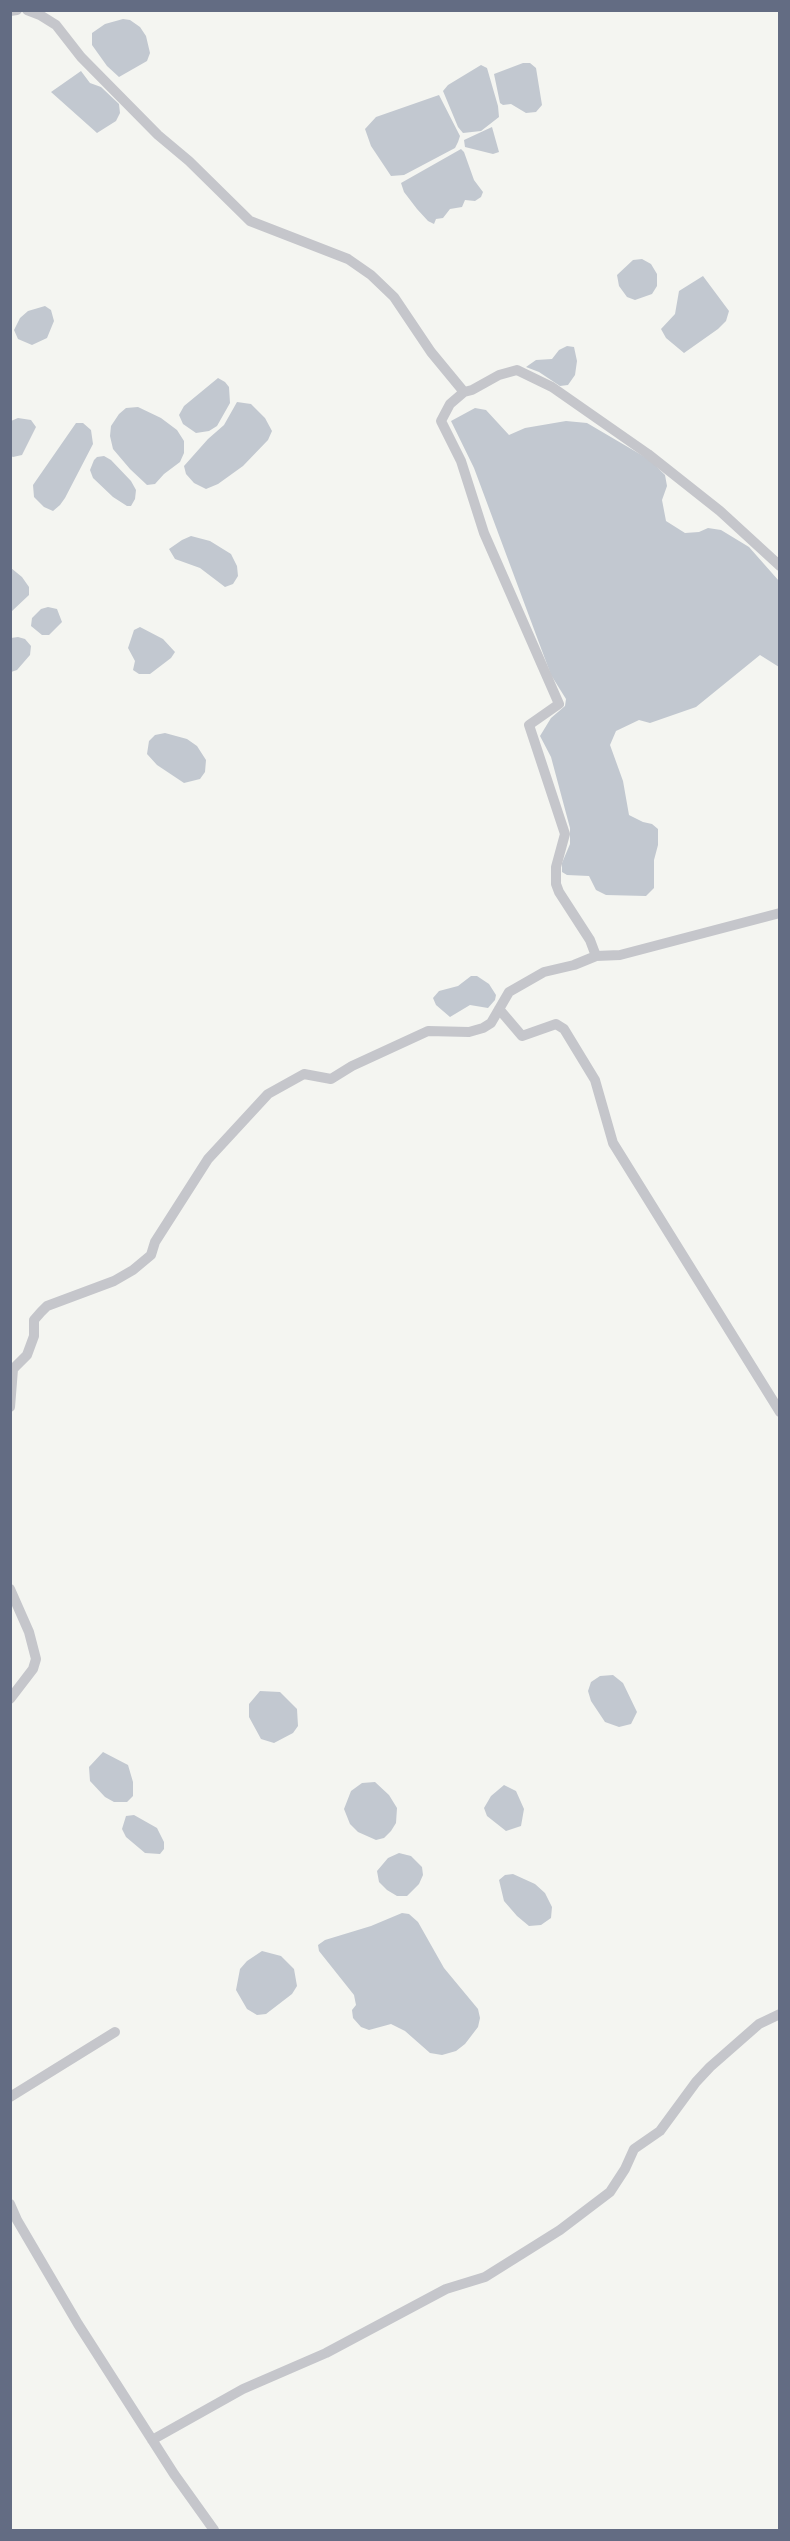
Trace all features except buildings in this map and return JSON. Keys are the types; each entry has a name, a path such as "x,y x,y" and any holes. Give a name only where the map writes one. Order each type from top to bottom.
{"street":[{"path":"10,11 16,10"},
{"path":"27,10 56,25 81,57 250,221 348,259 371,275 394,297 431,352 464,392"},
{"path":"596,957 590,940 556,884 556,867 565,834 530,725 559,704 484,533 461,461 441,421 450,404 464,392 499,375 517,370 552,387 648,454 720,511 780,566"},
{"path":"10,1407 13,1369 27,1355 34,1336 34,1320 47,1306 114,1281 133,1270 151,1255 155,1242 208,1159 268,1094 304,1074 331,1078 363,1060 428,1031 469,1032 483,1028 491,1023 509,992 532,976 596,957 620,955 780,913"},
{"path":"499,1009 522,1036 556,1024 564,1029 595,1080 613,1143 780,1412"},
{"path":"10,1589 29,1632 36,1659 33,1669 10,1699"},
{"path":"152,2440 243,2389 326,2353 446,2289 485,2277 560,2230 610,2192 625,2169 634,2149 660,2131 710,2067 759,2024 780,2014"},
{"path":"10,2097 115,2032"},
{"path":"10,2204 78,2324 152,2440 214,2530"}],"shaded area":[{"path":"123,19 130,20 140,27 146,36 150,53 147,61 119,77 107,66 92,45 92,33 105,24"},
{"path":"523,63 530,63 536,68 542,105 536,112 526,113 511,104 500,103 494,74"},
{"path":"481,65 487,68 499,117 481,131 463,133 458,127 443,91 448,85"},
{"path":"81,71 90,83 101,87 119,104 120,113 116,121 97,133 51,92"},
{"path":"439,95 460,136 455,148 404,175 391,176 371,146 365,129 376,117"},
{"path":"492,127 499,152 493,154 465,147 464,140"},
{"path":"461,149 474,180 483,192 481,197 475,201 465,200 462,207 450,209 443,218 436,219 434,224 417,209 404,192 401,183"},
{"path":"642,259 651,264 657,274 657,286 652,294 635,300 627,297 619,286 617,275 633,260"},
{"path":"703,276 729,311 726,321 718,329 684,353 666,338 661,329 675,314 679,291"},
{"path":"45,306 51,310 54,321 47,338 32,345 18,339 14,330 20,318 28,311"},
{"path":"567,346 574,347 577,361 575,375 568,385 560,386 539,372 526,367 536,360 552,359 559,350"},
{"path":"218,378 229,387 230,403 217,426 209,431 196,433 183,424 179,415 184,406"},
{"path":"237,402 251,404 265,418 272,431 268,440 243,466 218,484 206,489 194,483 186,474 184,466 224,425"},
{"path":"138,407 161,418 177,430 184,441 184,453 180,462 155,484 147,485 130,469 113,449 110,436 111,426 119,414 126,408"},
{"path":"475,408 486,410 509,435 525,428 566,421 587,423 650,460 665,475 667,486 662,500 666,521 685,533 699,532 708,528 721,530 749,547 779,581 779,667 760,655 696,707 650,723 639,720 616,731 610,745 623,781 629,815 652,824 658,829 658,845 654,860 654,888 646,896 606,895 596,890 589,876 567,875 562,872 562,863 570,844 570,828 551,757 540,736 551,718 565,706 566,699 551,675 474,468 451,421"},
{"path":"18,418 31,420 36,427 22,455 13,457 11,456 11,421"},
{"path":"76,423 83,423 91,430 93,444 65,498 53,511 44,507 34,497 33,485"},
{"path":"104,456 111,460 131,481 136,490 131,506 113,497 93,478 90,470 94,460"},
{"path":"191,536 210,541 231,554 237,566 238,576 233,584 225,587 200,568 175,559 169,549"},
{"path":"11,568 29,587 29,595 11,612"},
{"path":"48,607 57,609 62,622 49,635 42,635 31,626 32,618 41,609"},
{"path":"140,627 163,639 175,652 171,658 150,674 139,674 133,670 135,661 128,648 134,630"},
{"path":"11,638 25,639 31,646 30,655 17,670 11,672"},
{"path":"165,733 187,739 197,746 206,760 205,772 200,779 184,783 157,765 147,754 149,741 155,735"},
{"path":"471,976 477,976 489,984 496,995 495,1000 488,1008 470,1005 450,1017 436,1005 433,998 439,991 458,986"},
{"path":"613,1675 623,1683 637,1712 631,1724 619,1727 605,1722 591,1701 588,1691 591,1682 600,1676"},
{"path":"260,1691 280,1692 297,1709 298,1726 293,1733 274,1743 261,1739 249,1717 249,1704"},
{"path":"103,1752 128,1765 133,1782 133,1796 127,1802 114,1802 105,1797 90,1781 89,1767"},
{"path":"375,1782 389,1795 397,1808 396,1823 391,1831 384,1838 376,1840 358,1832 350,1824 344,1809 351,1791 362,1783"},
{"path":"504,1785 516,1791 524,1809 521,1826 506,1831 487,1816 484,1808 491,1796"},
{"path":"134,1815 157,1828 164,1842 164,1849 160,1854 145,1853 126,1837 122,1829 126,1816"},
{"path":"399,1853 411,1856 422,1867 423,1875 419,1884 407,1896 397,1896 379,1882 377,1871 388,1858"},
{"path":"513,1874 535,1884 545,1893 552,1907 551,1918 541,1925 529,1926 504,1901 499,1880 505,1875"},
{"path":"402,1913 409,1914 418,1922 444,1968 478,2009 480,2018 478,2027 465,2044 456,2051 442,2055 430,2053 405,2031 391,2024 369,2030 361,2027 353,2018 352,2010 356,2005 354,1995 319,1951 318,1945 325,1940 371,1926"},
{"path":"262,1951 281,1956 294,1969 297,1986 292,1994 266,2014 257,2015 247,2009 236,1990 240,1969"}]}
